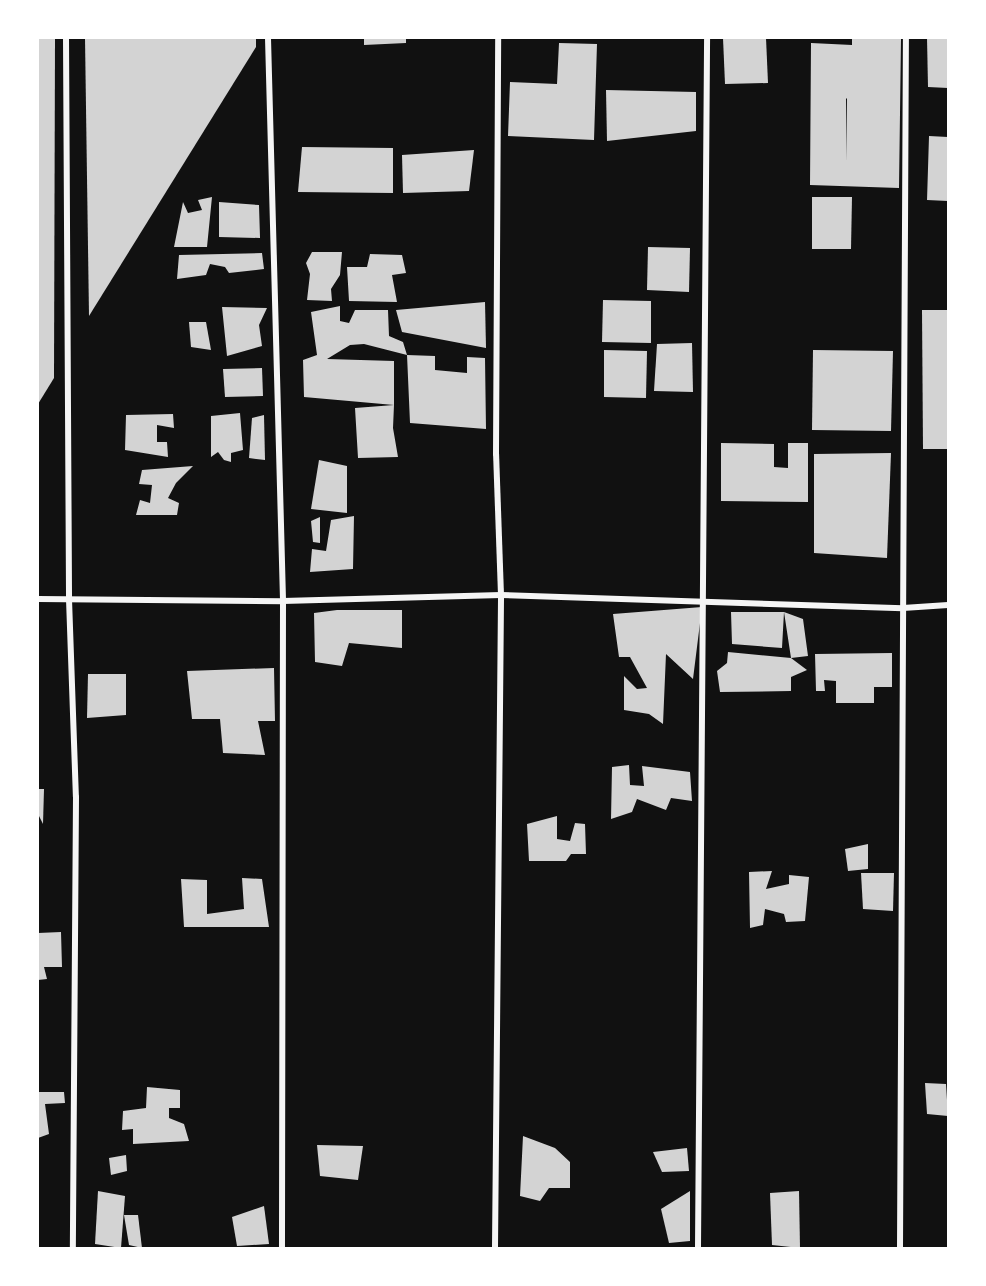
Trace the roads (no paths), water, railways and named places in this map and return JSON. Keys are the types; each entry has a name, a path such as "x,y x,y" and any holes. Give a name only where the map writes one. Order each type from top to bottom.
{"street":[{"path":"66,38 69,599 76,797 73,1248"},
{"path":"268,38 284,601 282,1248"},
{"path":"495,1248 501,595 496,454 498,38"},
{"path":"698,1248 703,943 701,601 706,38"},
{"path":"900,1248 906,38"},
{"path":"38,599 284,601 501,595 903,608 948,604"}]}
